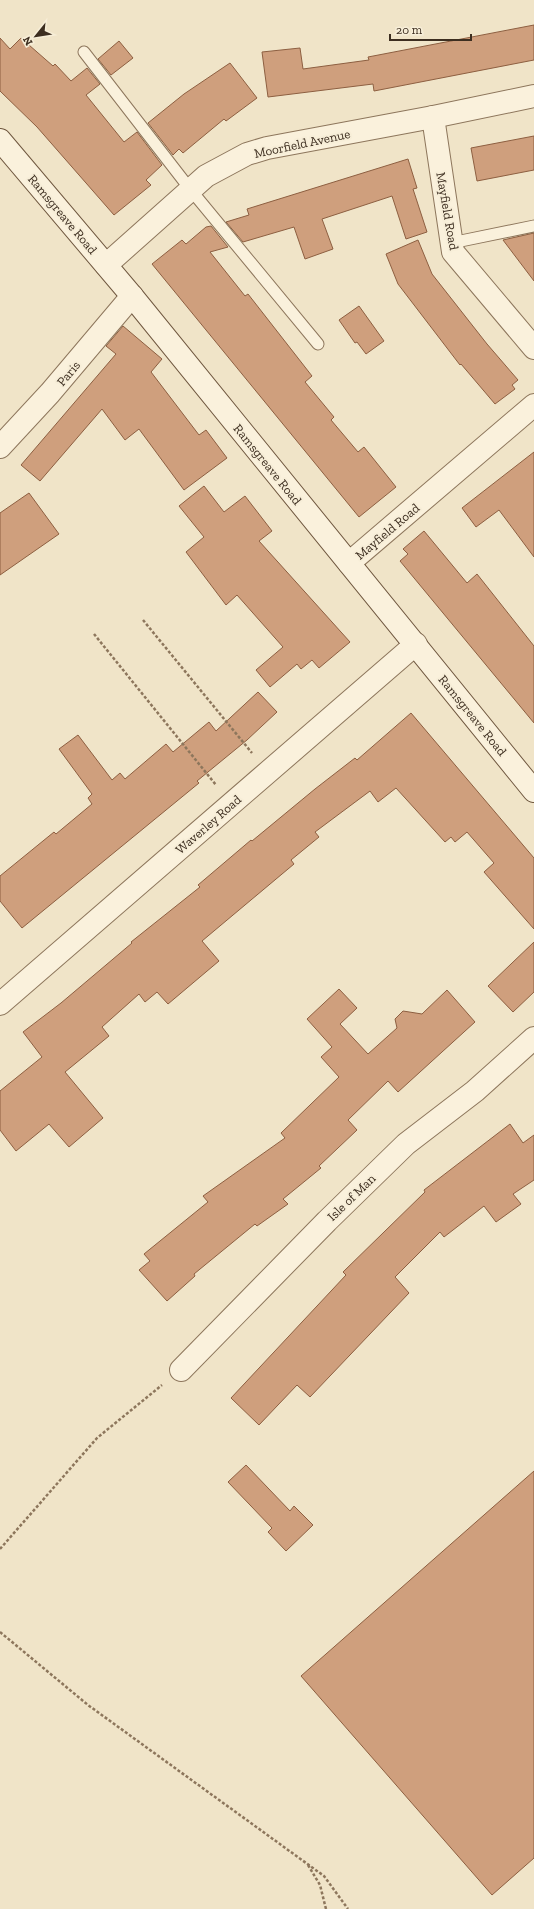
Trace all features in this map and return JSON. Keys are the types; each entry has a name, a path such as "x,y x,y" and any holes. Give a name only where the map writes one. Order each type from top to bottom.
{"street":[{"name":"Moorfield Avenue","path":"106,265 190,188 226,164 267,148 433,117 534,96"},
{"name":"Mayfield Road","path":"433,117 453,252 534,348"},
{"name":"Ramsgreave Road","path":"0,140 132,296 534,790"},
{"name":"Paris","path":"0,447 50,394 132,296"},
{"name":"Mayfield Road","path":"349,563 534,405"},
{"name":"Waverley Road","path":"0,1004 416,644"},
{"name":"Isle of Man","path":"181,1370 327,1221 406,1144 475,1091 534,1038"}],"lane":[{"path":"84,52 190,188 318,344"},
{"path":"451,243 534,226"}],"path":[{"path":"143,620 268,772"},
{"path":"94,634 231,804"},
{"path":"0,1549 97,1438 181,1370"},
{"path":"0,1632 88,1705 324,1876 348,1909"},
{"path":"307,1863 320,1885 326,1909"}],"building":[{"path":"534,25 534,60 374,91 373,84 268,97 262,52 300,48 303,69 369,60 368,57"},
{"path":"0,38 10,49 21,38 53,66 55,64 71,81 87,68 100,84 86,95 124,142 137,132 162,165 146,180 151,185 114,215 37,127 0,91"},
{"path":"119,41 133,58 111,75 98,59"},
{"path":"230,63 257,98 226,121 224,119 183,153 179,149 173,155 148,123 184,94"},
{"path":"534,136 534,170 477,181 471,148"},
{"path":"408,159 417,188 413,189 427,232 406,239 392,196 322,219 333,249 305,259 294,227 243,242 226,222 249,215 247,209"},
{"path":"211,226 228,247 210,252 245,296 248,294 312,376 305,382 334,417 331,420 358,452 364,447 396,487 359,517 152,264 182,240 186,244 206,227"},
{"path":"534,233 534,281 503,240"},
{"path":"418,240 432,274 487,344 518,380 512,385 515,389 495,404 461,364 460,365 398,284 386,254"},
{"path":"359,306 384,341 366,354 357,342 355,343 339,320"},
{"path":"123,326 162,359 151,372 199,435 206,430 227,458 184,490 139,429 125,440 102,409 40,481 21,465 116,354 106,346"},
{"path":"534,452 534,557 499,510 476,527 462,508"},
{"path":"204,486 224,512 245,496 272,531 259,541 350,642 319,668 312,660 301,669 297,664 270,687 256,670 283,647 237,595 226,605 186,552 204,537 179,506"},
{"path":"29,493 59,534 0,575 0,513"},
{"path":"424,531 467,583 477,574 534,646 534,723 400,561 408,554 403,549"},
{"path":"258,692 277,712 247,740 197,781 199,783 22,928 0,901 0,876 54,832 56,834 92,804 88,798 92,794 59,749 78,735 112,780 120,773 125,779 166,744 173,752 209,722 216,731"},
{"path":"411,713 534,858 534,929 484,872 494,863 467,832 455,842 451,837 445,842 396,788 378,802 370,791 315,832 319,837 291,860 294,864 202,941 219,961 168,1004 157,992 145,1002 139,994 102,1027 109,1036 65,1072 103,1118 69,1147 49,1124 16,1151 0,1130 0,1091 42,1057 23,1032 61,1003 132,943 131,942 200,887 198,885 251,840 252,841 355,758 357,760"},
{"path":"534,942 534,992 513,1012 488,986"},
{"path":"339,989 357,1008 340,1024 368,1054 397,1028 395,1019 403,1011 422,1014 447,990 475,1022 398,1092 388,1081 348,1120 357,1130 319,1166 321,1168 283,1199 288,1204 257,1226 255,1224 194,1274 195,1276 167,1301 139,1270 150,1261 144,1254 208,1202 203,1196 285,1138 281,1133 339,1077 321,1057 332,1047 307,1019"},
{"path":"510,1124 523,1143 534,1135 534,1180 513,1194 521,1204 496,1222 484,1206 444,1237 440,1232 395,1277 409,1293 310,1397 297,1385 259,1425 231,1398 346,1275 343,1272 425,1192 424,1190"},
{"path":"246,1465 290,1511 294,1506 313,1525 286,1551 268,1532 272,1528 228,1482"},
{"path":"534,1471 534,1858 492,1895 301,1676"}]}
